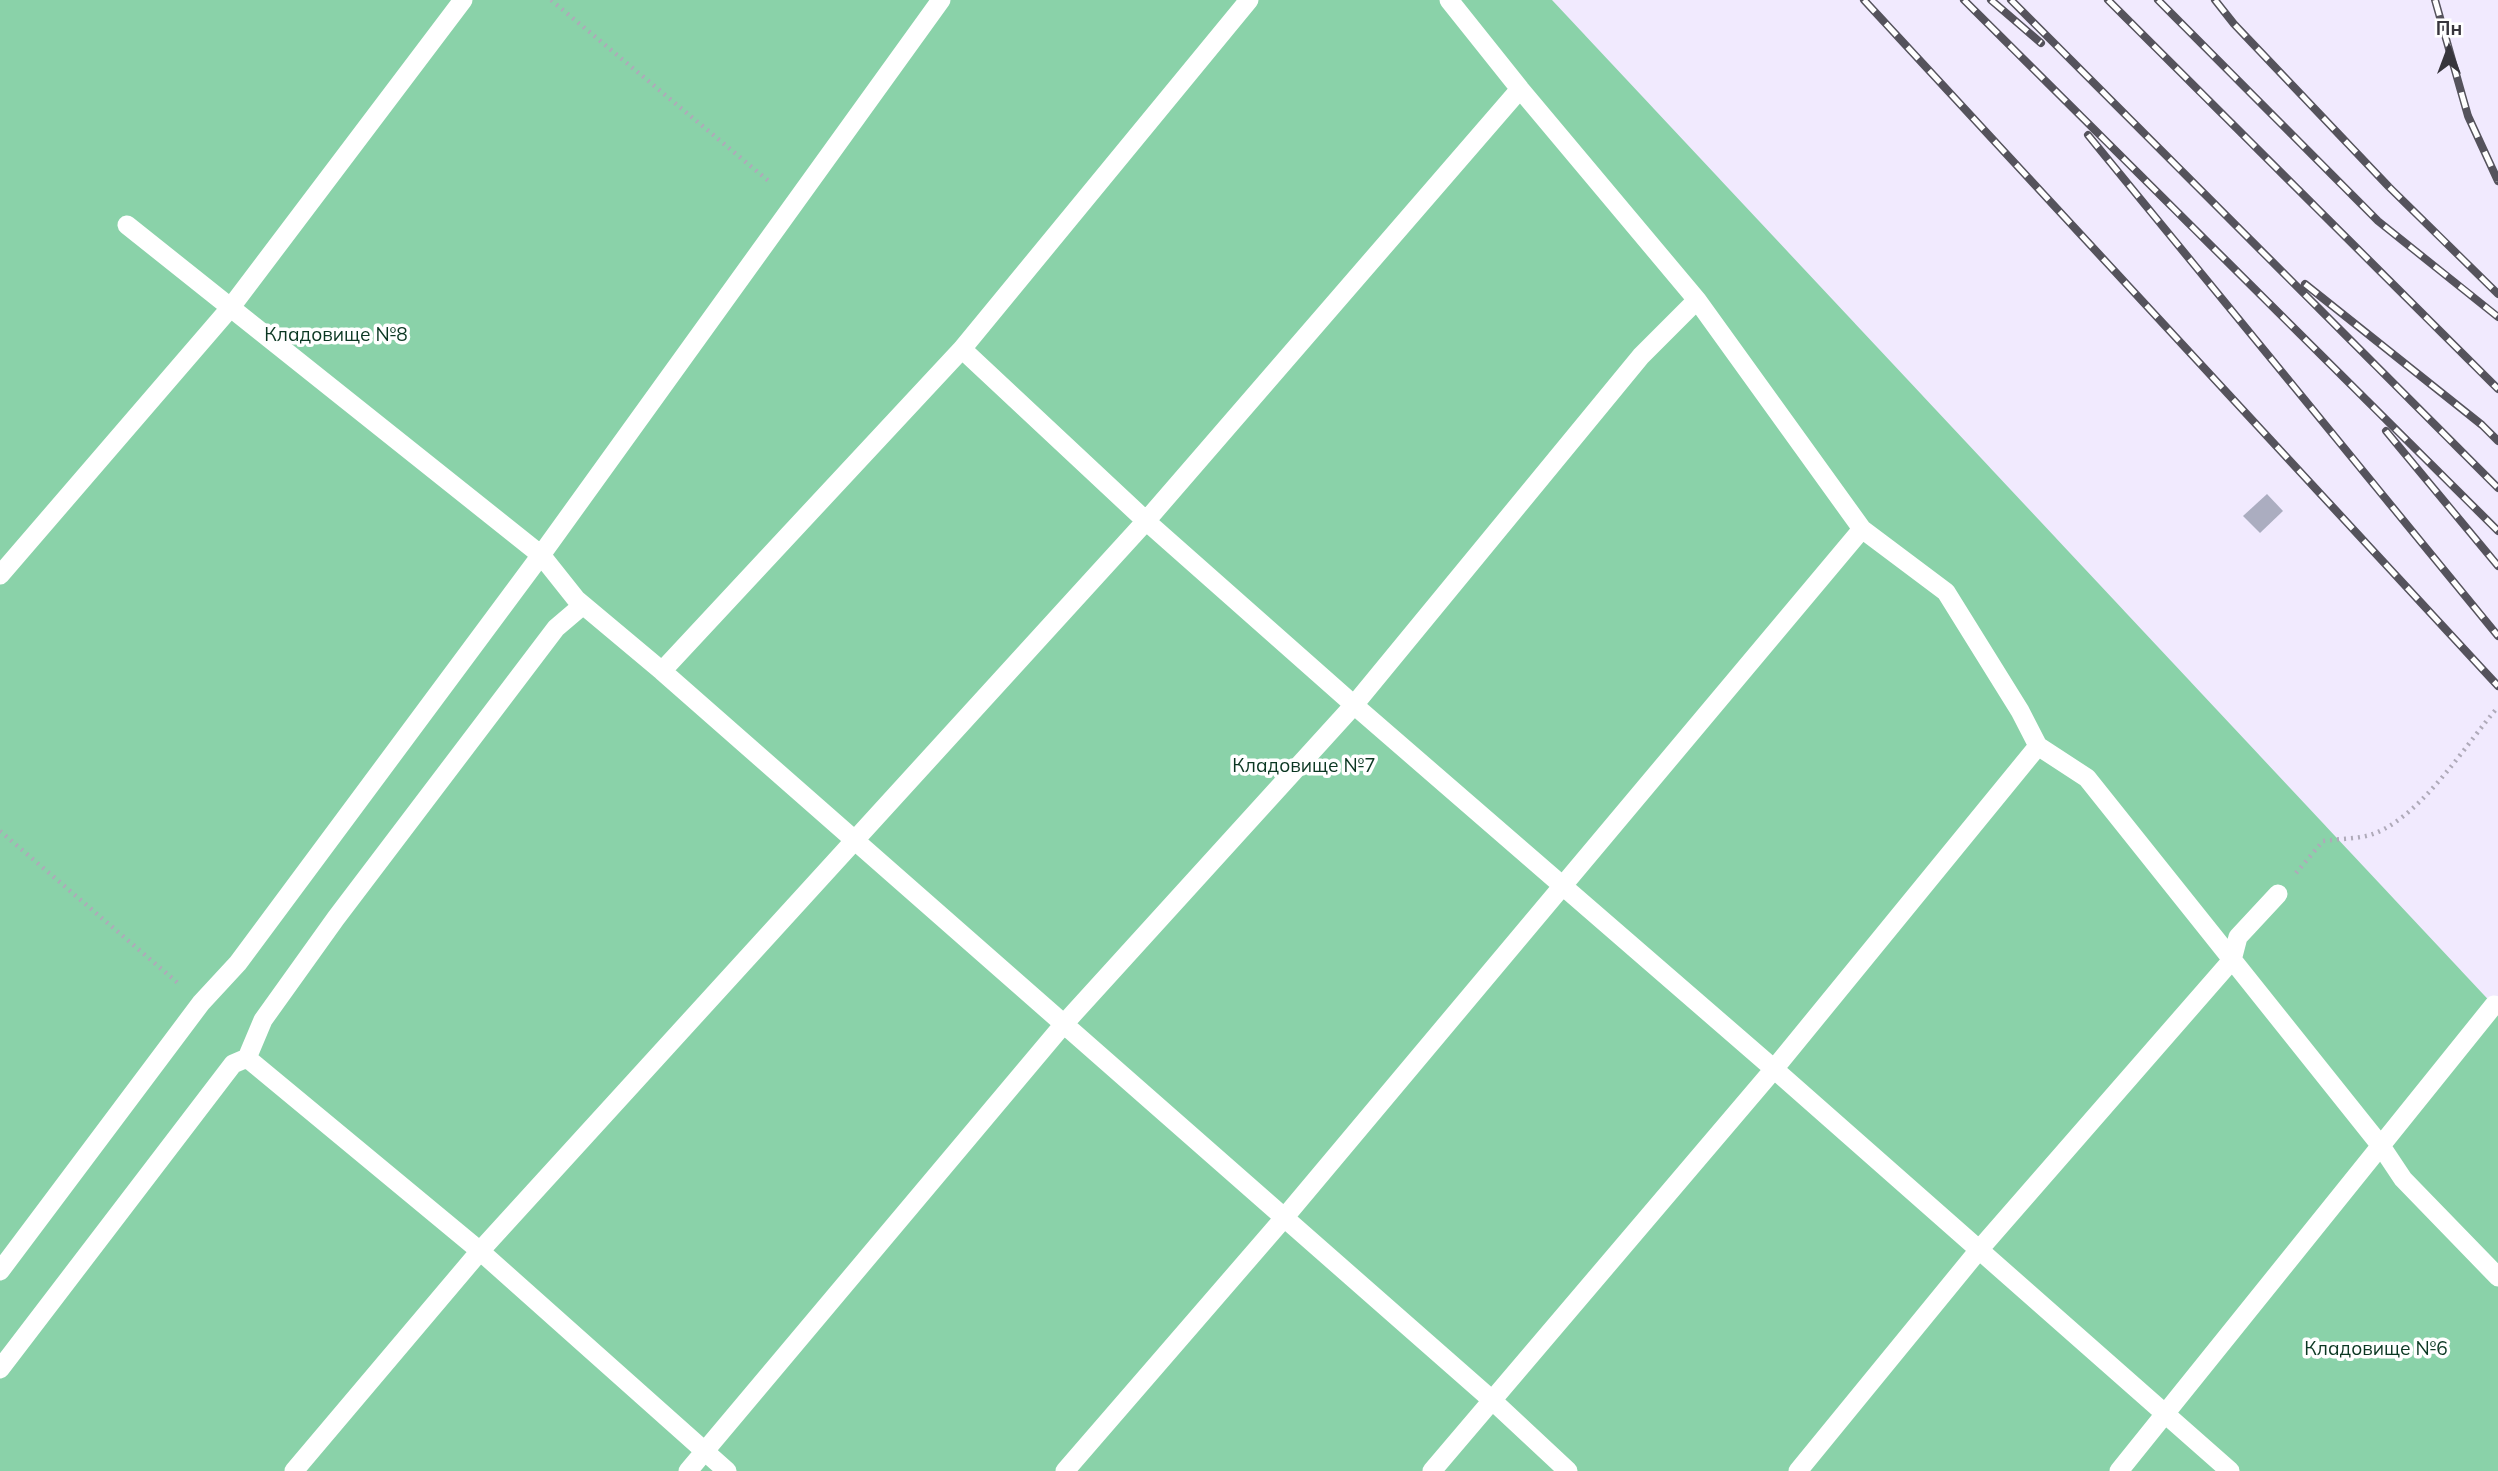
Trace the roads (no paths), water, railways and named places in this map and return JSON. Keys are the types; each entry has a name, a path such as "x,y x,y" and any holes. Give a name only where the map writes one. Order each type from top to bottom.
{"lane":[{"path":"0,575 231,307 463,0"},
{"path":"0,1271 201,1003 238,962 541,555 942,0"},
{"path":"662,671 961,349 1249,0"},
{"path":"1449,0 1697,300 1862,529 1946,592 2020,711 2038,746 2087,778 2381,1146 2403,1179 2498,1277"},
{"path":"294,1471 480,1251 857,841 1146,521 1520,89"},
{"path":"127,225 541,555 576,599 857,841 1493,1401 1568,1471"},
{"path":"688,1471 1063,1025 1354,705 1641,356 1697,300"},
{"path":"961,349 1146,521 1354,705 1774,1069 2230,1471"},
{"path":"1065,1471 1284,1218 1862,529"},
{"path":"0,1369 233,1064 247,1058 263,1020 336,918 555,628 583,605"},
{"path":"1433,1471 1774,1069 2038,746"},
{"path":"1798,1471 1978,1251 2232,960 2238,937 2278,894"},
{"path":"2119,1471 2494,1005"},
{"path":"247,1058 480,1251 727,1471"}],"railway":[{"path":"1864,0 2498,686"},
{"path":"1964,0 2498,531"},
{"path":"1991,0 2041,43"},
{"path":"2011,0 2498,488"},
{"path":"2108,0 2498,389"},
{"path":"2158,0 2378,221 2498,317"},
{"path":"2215,0 2234,24 2389,187 2498,294"},
{"path":"2435,0 2468,116 2498,181"},
{"path":"2088,135 2498,636"},
{"path":"2305,284 2482,425 2498,441"},
{"path":"2386,431 2498,566"}],"park label":[{"name":"Кладовище №8","path":"336,335"},
{"name":"Кладовище №7","path":"1304,766"},
{"name":"Кладовище №6","path":"2376,1349"}]}
